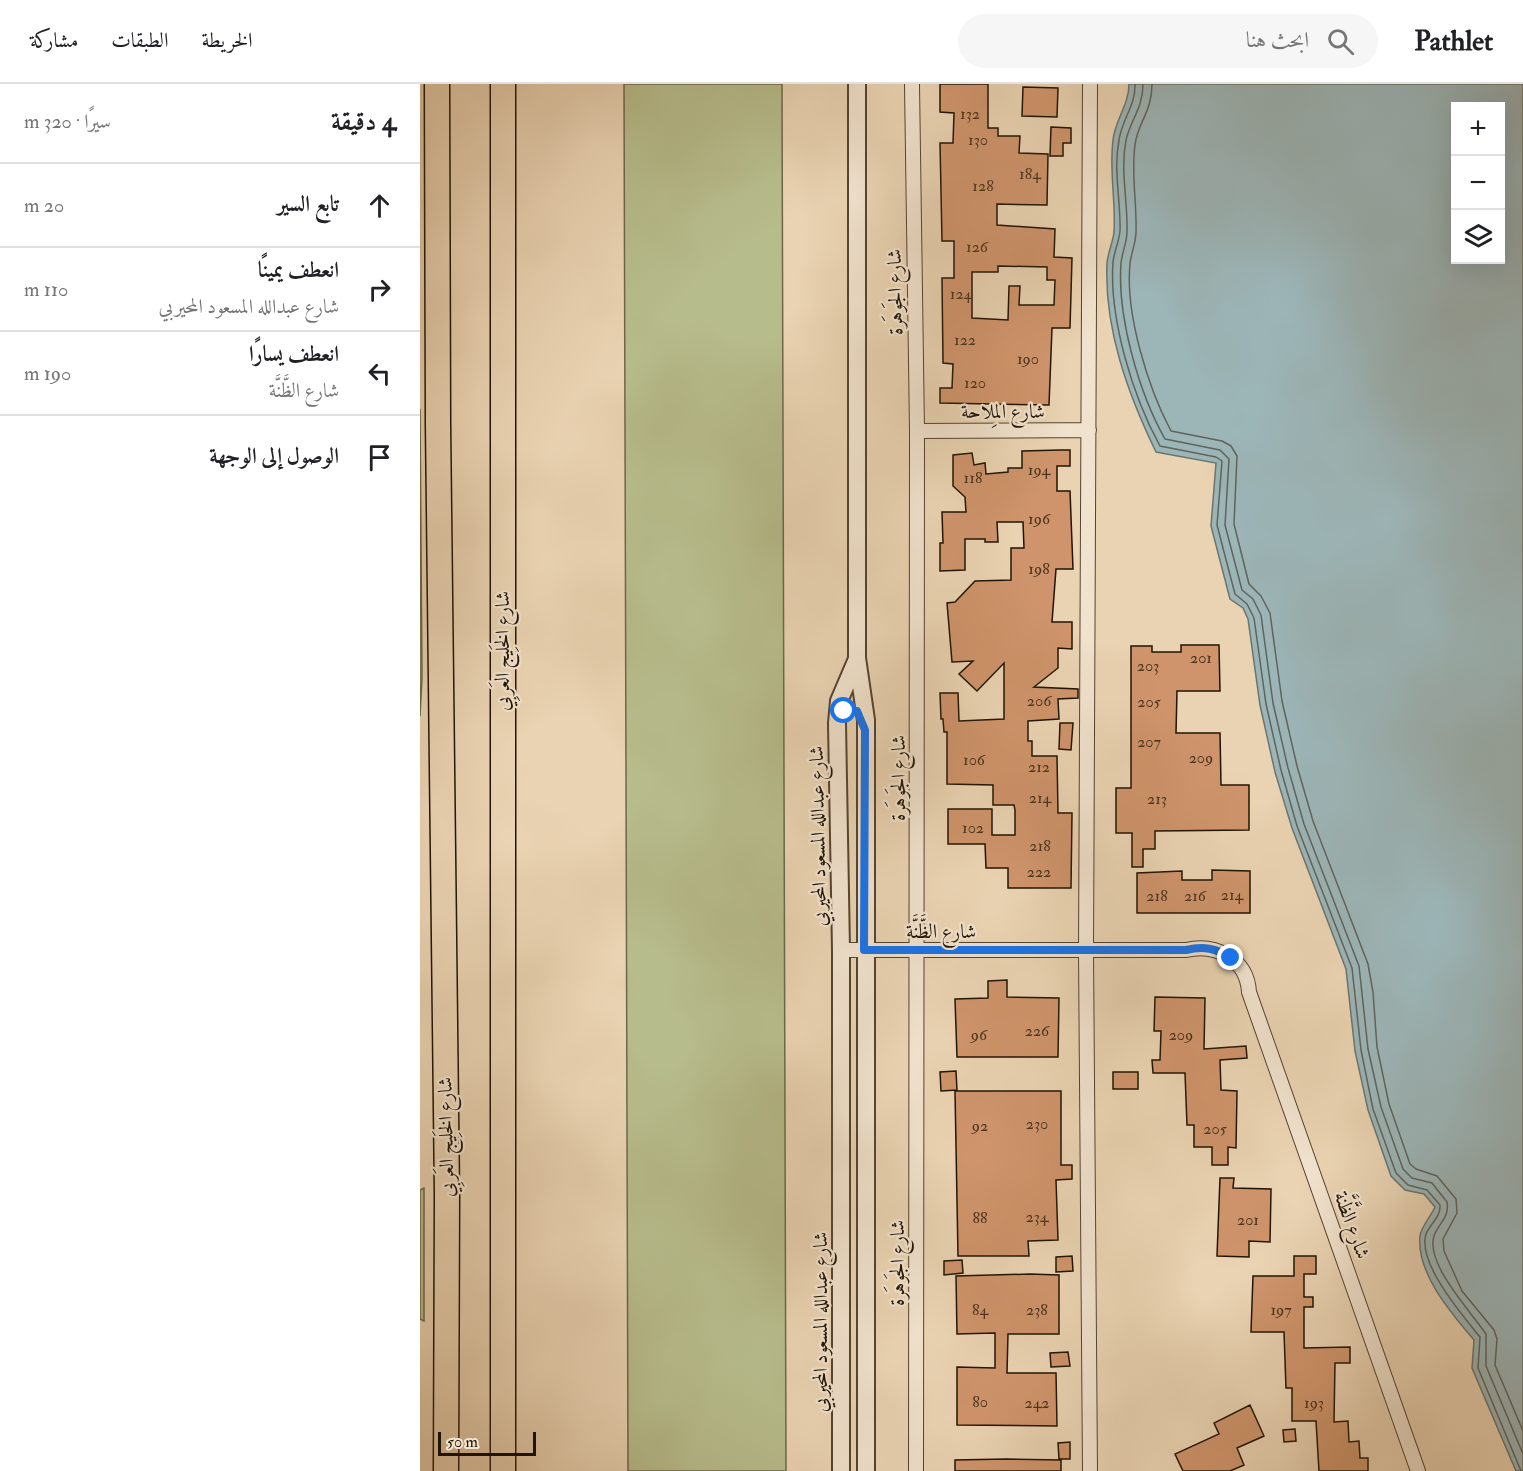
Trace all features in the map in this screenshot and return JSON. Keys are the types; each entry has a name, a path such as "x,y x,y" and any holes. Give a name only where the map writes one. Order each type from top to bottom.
{"highway":[{"name":"شارع الخَلِيج العَربِي","path":"436,84 447,1195 446,1471"},
{"name":"شارع الخَلِيج العَربِي","path":"503,84 501,465 503,1471"},
{"path":"504,178 514,84"}],"street":[{"path":"857,84 857,658 864,697 865,730 866,1471"},
{"name":"شارع الجَوهَرة","path":"912,84 916,431 916,1471"},
{"path":"1090,84 1086,951 1090,1471"},
{"name":"شارع المِلاحة","path":"916,431 1089,430"},
{"name":"شارع عبدالله المسعود المحيربي","path":"840,1471 841,950 837,723 839,700 857,658"},
{"path":"837,723 844,711 853,709 859,714 865,730"},
{"name":"شارع الظَّنَّة","path":"841,950 1186,950 1224,963 1249,992 1418,1471"}],"green space":[{"path":"624,84 782,84 786,1471 628,1471"},
{"path":"420,409 422,678 420,716"},
{"path":"424,1188 424,1321 420,1319 420,1190"}],"water":[{"path":"1129,84 1523,84 1523,1471 1516,1471 1472,1368 1474,1340 1437,1292 1424,1264 1420,1250 1420,1236 1435,1207 1424,1194 1405,1190 1391,1176 1368,1110 1355,1051 1346,969 1292,828 1275,772 1260,705 1248,619 1243,608 1230,599 1211,526 1216,463 1156,452 1127,384 1114,337 1107,288 1107,263 1114,232 1113,140"}],"building":[{"path":"940,84 988,84 988,128 998,128 998,136 1020,136 1019,153 1048,154 1047,205 997,204 997,225 1055,229 1054,257 1072,258 1070,328 1052,328 1049,405 940,403 940,388 952,388 953,364 943,363 942,278 954,278 954,241 942,241 940,143 953,143 954,113 940,112","holes":["998,266 1047,267 1047,280 1055,280 1054,305 1019,305 1020,286 1009,286 1008,320 972,318 972,272 998,272"]},
{"path":"1023,87 1058,88 1057,117 1022,116"},
{"path":"1051,127 1071,128 1071,143 1063,143 1063,156 1050,156"},
{"path":"1070,450 1070,466 1057,466 1057,491 1070,491 1073,569 1056,569 1052,622 1072,622 1072,649 1058,648 1058,668 1034,687 1078,689 1078,698 1058,699 1059,719 1028,721 1028,741 1032,741 1032,756 1057,756 1058,813 1072,813 1071,888 1008,888 1008,868 986,868 985,844 948,844 948,809 992,809 992,835 1015,835 1015,810 1014,805 993,805 993,785 947,784 947,732 944,732 943,719 941,719 940,693 958,693 959,721 1004,719 1004,663 977,691 959,674 973,661 952,662 947,603 955,602 975,581 1011,580 1011,548 1024,548 1023,522 997,522 998,542 985,542 985,539 965,539 965,570 940,571 940,543 943,543 942,512 966,512 965,497 953,486 953,455 972,453 974,465 985,463 986,474 1008,472 1008,468 1022,468 1022,451"},
{"path":"1181,645 1219,645 1220,691 1177,691 1176,733 1220,733 1221,785 1249,785 1249,830 1155,831 1155,849 1143,849 1143,867 1132,867 1132,833 1116,833 1116,788 1131,788 1131,646 1152,646 1152,652 1181,652"},
{"path":"1060,723 1073,723 1071,750 1059,749"},
{"path":"1212,870 1250,871 1250,913 1137,913 1137,873 1182,871 1182,880 1212,880"},
{"path":"1007,980 1007,997 1059,998 1058,1057 957,1057 955,999 988,998 988,981"},
{"path":"1155,997 1205,998 1204,1049 1246,1046 1247,1058 1220,1060 1221,1090 1237,1091 1236,1148 1228,1147 1228,1165 1212,1165 1212,1147 1194,1147 1194,1125 1187,1125 1185,1073 1153,1073 1152,1060 1160,1060 1161,1031 1154,1031"},
{"path":"956,1071 957,1090 941,1091 940,1072"},
{"path":"1113,1072 1138,1072 1138,1089 1113,1089"},
{"path":"955,1091 1061,1091 1061,1165 1072,1165 1072,1179 1056,1180 1058,1240 1028,1241 1029,1256 958,1256"},
{"path":"1220,1178 1234,1178 1233,1188 1271,1189 1270,1242 1249,1241 1249,1257 1217,1256"},
{"path":"1072,1256 1073,1271 1056,1272 1056,1257"},
{"path":"1294,1256 1316,1256 1316,1274 1304,1274 1304,1297 1313,1297 1313,1307 1304,1307 1304,1348 1350,1347 1350,1363 1335,1363 1334,1422 1348,1421 1349,1442 1359,1441 1360,1458 1368,1458 1368,1471 1319,1471 1316,1421 1292,1421 1292,1388 1286,1388 1284,1332 1251,1332 1253,1276 1294,1276"},
{"path":"962,1260 963,1273 944,1275 944,1261"},
{"path":"1059,1275 1059,1334 1008,1334 1007,1373 1056,1373 1057,1426 957,1425 957,1367 995,1368 995,1333 957,1334 956,1276"},
{"path":"1068,1352 1070,1366 1051,1367 1050,1353"},
{"path":"1250,1405 1264,1436 1237,1448 1244,1465 1230,1471 1183,1471 1175,1454 1219,1434 1214,1423"},
{"path":"1295,1429 1296,1441 1284,1442 1283,1430"},
{"path":"1070,1442 1070,1459 1059,1459 1058,1443"},
{"path":"955,1460 1061,1460 1061,1471 955,1471"}],"route":[{"path":"844,711 849,709 857,711 865,730 864,950 1086,951 1186,950 1201,947 1217,950 1231,958"}]}
